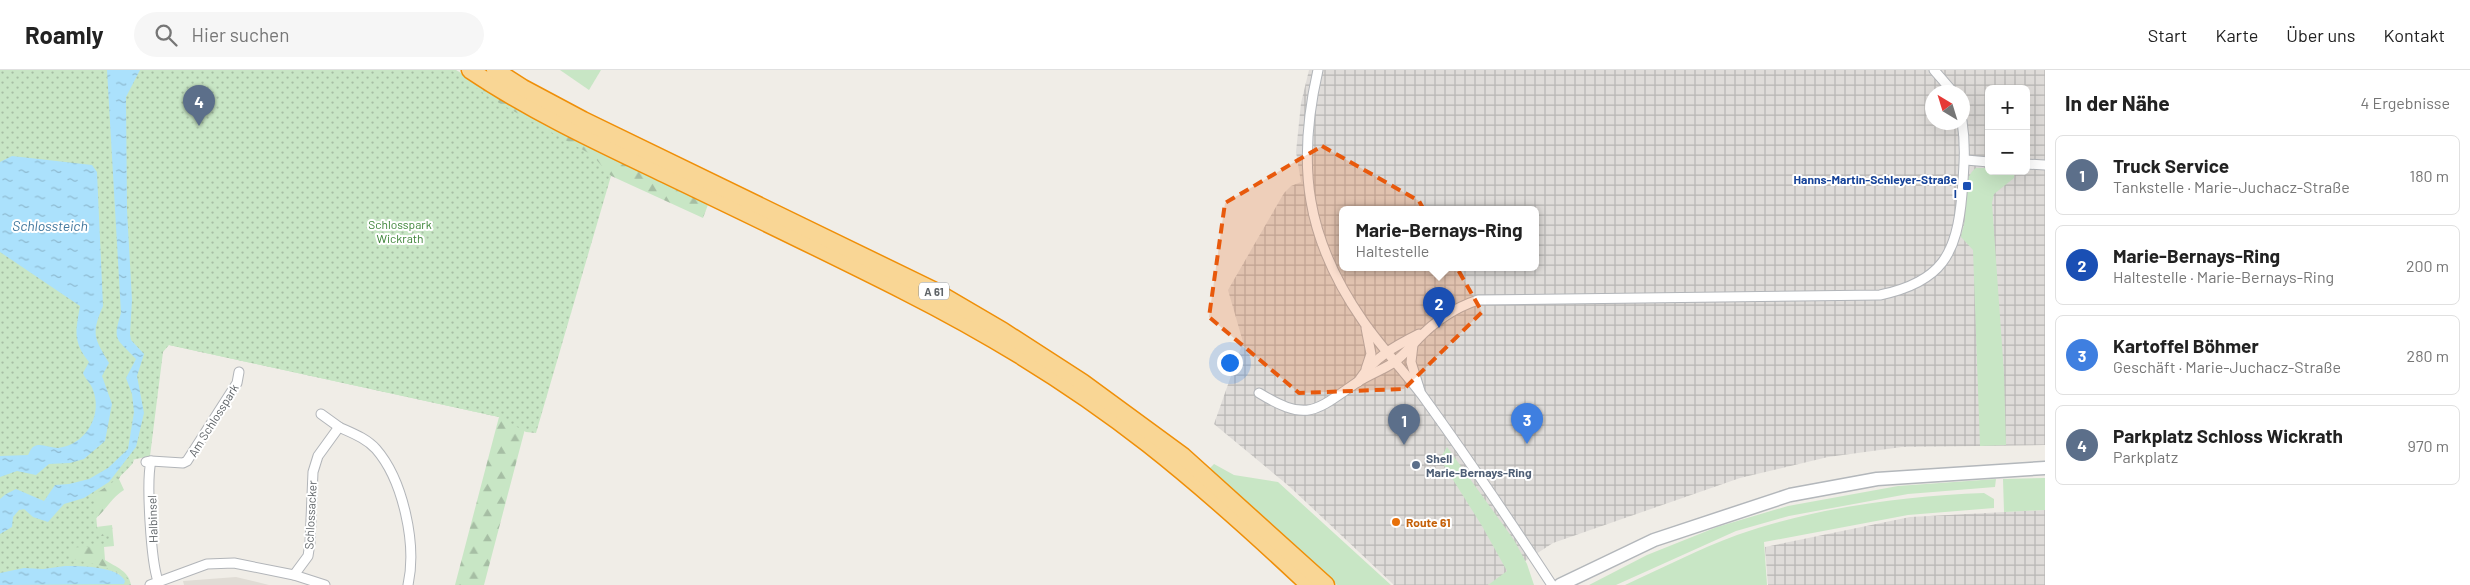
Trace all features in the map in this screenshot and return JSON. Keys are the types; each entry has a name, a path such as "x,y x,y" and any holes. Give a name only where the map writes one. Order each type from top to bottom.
{"highway":[{"name":"A 61","path":"470,70 520,101 574,130 906,292 999,343 1072,389 1146,442 1198,485 1309,585"},
{"name":"A 61","path":"495,70 523,88 583,120 933,290 1003,331 1082,382 1183,456 1326,585"}],"main road":[{"path":"1560,585 1654,540 1790,495 1877,479 2045,468"}],"street":[{"path":"1318,70 1310,104 1306,164 1312,210 1328,260 1364,321 1394,362 1421,394 1552,585"},
{"path":"1934,70 1947,85"},
{"path":"1366,369 1387,351 1426,330 1462,306 1478,300 1880,295 1900,291 1917,284 1937,269 1954,246 1960,223 1966,160 1963,130"},
{"path":"1966,160 1985,162"},
{"path":"2030,164 2045,165"},
{"path":"1358,382 1366,369 1371,354 1371,343 1364,321"},
{"path":"1258,393 1284,408 1313,410 1326,405 1358,382 1394,362 1426,330"},
{"path":"1413,344 1412,362 1421,394"},
{"name":"Am Schlosspark","path":"148,462 184,463 187,461 237,383 239,372"},
{"path":"321,414 339,427 360,436 375,448 388,466 401,495 409,541 408,585"},
{"name":"Schlossacker","path":"294,575 308,556 313,472 318,456 339,427"},
{"name":"Halbinsel","path":"148,462 154,583"},
{"path":"154,583 187,570 216,564 234,563 294,575 325,585"}],"highlighted area":[{"path":"1322,146 1419,201 1482,312 1404,389 1299,393 1209,317 1225,203"}],"shaded area":[{"path":"1309,70 2045,70 2045,445 1902,447 1828,457 1740,478 1553,543 1488,585 1394,585 1290,487 1214,424 1243,342 1228,290 1284,193 1291,186 1301,182 1296,152 1301,103"},
{"path":"2045,510 2045,585 1768,585 1765,547 1910,517"},
{"path":"236,577 269,585 184,585 183,581"}],"green space":[{"name":"Schlosspark Wickrath","path":"0,70 451,70 492,99 592,155 611,176 536,433 526,432 499,417 169,345 163,352 150,456 132,460 133,463 120,476 94,494 98,536 110,536 110,545 69,548 70,558 102,566 128,578 129,585 0,585"},
{"path":"335,70 456,70 574,138 622,163 709,202 703,218 596,169"},
{"path":"560,70 601,70 589,90"},
{"path":"1976,168 1985,168 1985,175 2014,175 2014,178 1994,194 1992,203 2004,374 2006,445 1980,446 1973,250 1961,237 1965,220 1967,184 1972,172"},
{"path":"307,307 525,429 484,585 455,585 499,417 169,345"},
{"path":"1447,447 1514,540 1527,564 1534,585 1488,585 1507,571 1482,526 1440,459"},
{"path":"130,455 134,461 123,471 119,479 124,490 95,519 96,527 112,525 114,546 104,547 105,560 125,573 131,585 124,585 125,579 117,573 104,569 67,566 0,567 0,542"},
{"path":"1214,464 1234,475 1278,482 1391,585 1337,585 1209,469"},
{"path":"2045,478 2045,510 2004,512 2003,479"},
{"path":"1996,479 1995,487 1908,494 1789,516 1736,531 1616,585 1589,585 1647,555 1717,527 1788,506 1898,486"},
{"path":"1984,493 1994,499 1994,508 1908,515 1764,542 1767,585 1625,585 1723,540 1796,517 1890,500"}],"water":[{"path":"107,70 140,70 126,97 127,210 132,300 130,334 131,340 144,354 137,376 144,413 136,447 109,482 84,498 64,504 48,522 33,517 24,509 19,510 13,517 12,527 0,534 0,499 6,494 16,489 44,501 55,485 89,479 108,468 128,449 134,412 132,394 126,378 136,359 121,343 117,335 121,313"},
{"name":"Schlossteich","path":"12,156 92,165 97,172 103,306 97,323 96,336 109,363 102,376 112,404 105,441 84,459 70,463 49,464 36,475 17,471 0,477 0,456 28,455 32,447 37,445 58,448 68,446 84,435 96,410 93,390 83,373 89,362 80,348 77,335 80,306 0,252 0,162"},
{"path":"65,566 98,568 115,572 125,581 124,584 0,585 0,573 24,568 43,569"}],"place":[{"name":"Parkplatz Schloss Wickrath","path":"199,126"},
{"name":"Hanns-Martin-Schleyer-Straße I","path":"1967,186"},
{"name":"Marie-Bernays-Ring","path":"1439,328"},
{"name":"Kartoffel Böhmer","path":"1527,444"},
{"name":"Truck Service","path":"1404,445"},
{"name":"Shell Marie-Bernays-Ring","path":"1416,465"},
{"name":"Route 61","path":"1396,522"}]}
